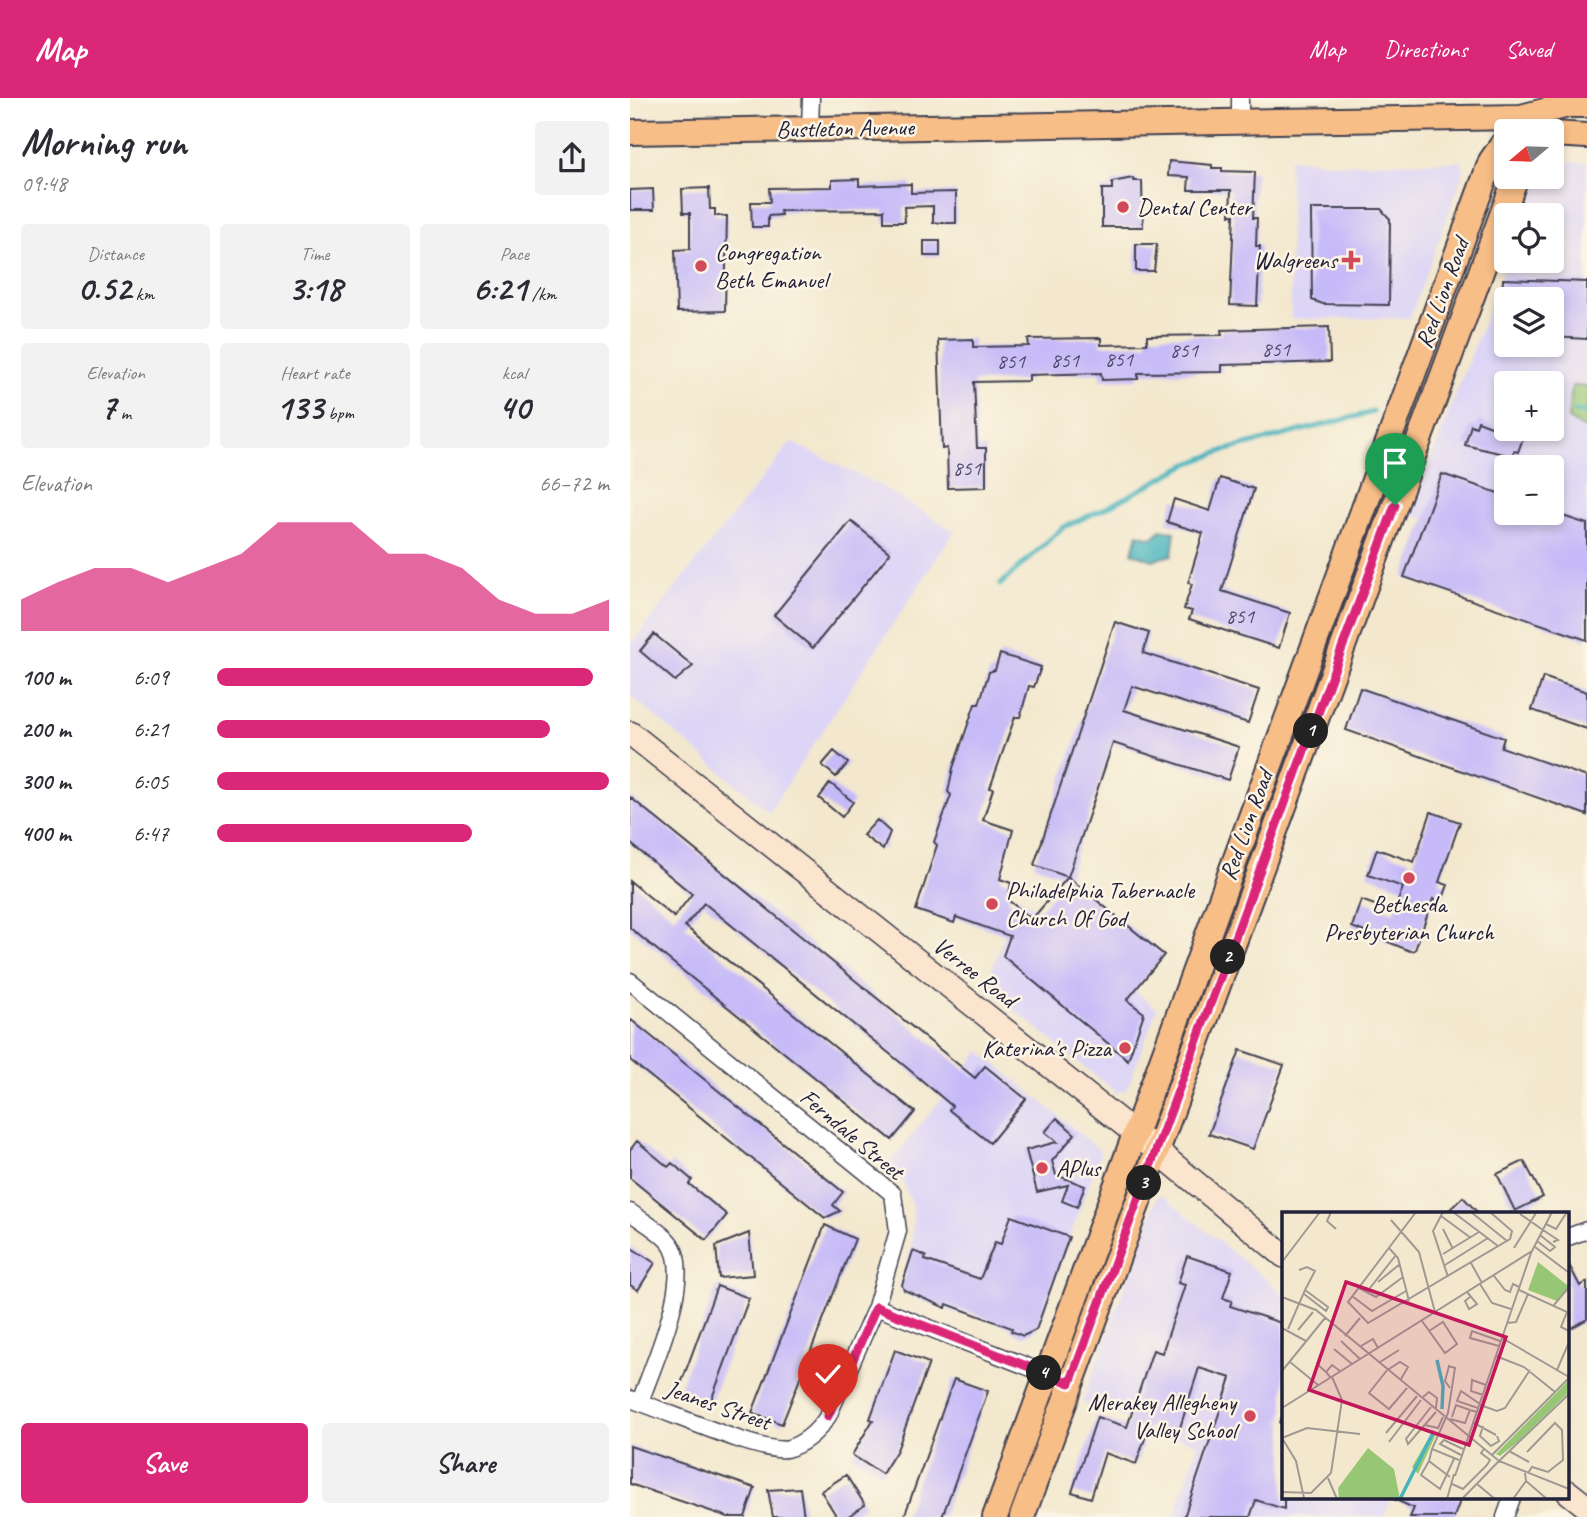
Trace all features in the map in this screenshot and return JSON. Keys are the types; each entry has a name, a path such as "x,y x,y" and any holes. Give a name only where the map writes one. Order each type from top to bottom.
{"main road":[{"name":"Bustleton Avenue","path":"1521,119 1565,105 1587,105"},
{"name":"Bustleton Avenue","path":"630,132 1494,119"},
{"path":"1564,135 1587,136"},
{"name":"Red Lion Road","path":"995,1517 1133,1132 1494,157"},
{"name":"Red Lion Road","path":"1022,1517 1512,189"},
{"path":"1302,674 1328,683"},
{"name":"Verree Road","path":"630,733 1156,1150 1282,1254"},
{"path":"1204,941 1230,951"},
{"path":"1570,1494 1587,1507"}],"street":[{"path":"810,128 811,98"},
{"path":"1240,98 1240,123"},
{"name":"Ferndale Street","path":"630,981 893,1194 898,1231 876,1307"},
{"path":"630,1212 669,1242 677,1257 678,1267 678,1286 635,1400"},
{"path":"1570,1236 1587,1230"},
{"path":"876,1307 1070,1383"},
{"name":"Jeanes Street","path":"635,1400 745,1441 784,1450 818,1432 828,1416 876,1307"},
{"path":"1505,1517 1511,1500"}],"shaded area":[{"path":"1289,158 1340,164 1461,161 1464,169 1460,183 1410,318 1291,319"},
{"path":"1564,162 1587,162 1587,580 1410,514 1494,295 1494,357 1564,357 1564,287 1497,287 1502,273 1564,273 1564,203 1530,203 1535,189 1564,189"},
{"path":"791,442 877,484 955,531 769,812 630,695 630,645"},
{"path":"1018,895 1157,1009 1126,1092 1120,1091 1118,1094 986,987"},
{"path":"980,1051 1101,1151 1036,1330 1023,1336 1011,1331 1012,1328 965,1310 961,1315 904,1294 900,1287 912,1244 913,1207 902,1181 887,1166"},
{"path":"1158,1196 1163,1196 1282,1292 1282,1500 1391,1500 1384,1517 1174,1517 1198,1444 1082,1403"}],"green space":[{"path":"1572,386 1587,387 1587,430 1568,419"}],"water":[{"path":"1161,530 1175,532 1172,555 1153,560 1132,553 1138,534 1152,538"}],"building":[{"path":"1169,161 1212,165 1212,168 1222,168 1222,171 1255,172 1253,218 1257,218 1256,246 1260,246 1257,306 1230,305 1234,215 1230,215 1231,190 1188,190 1189,177 1168,176"},
{"name":"Dental Center","path":"1133,178 1134,181 1142,181 1143,227 1102,227 1102,189 1112,189 1112,182"},
{"path":"859,179 859,186 911,184 911,193 956,192 956,223 933,223 933,206 904,207 905,222 884,222 884,210 780,211 781,215 768,216 768,227 752,227 751,202 770,202 769,188 832,187 832,180"},
{"name":"Congregation Beth Emanuel","path":"709,188 710,209 715,209 715,216 727,216 725,311 677,312 675,250 690,249 690,213 683,213 682,189"},
{"path":"653,189 654,210 630,210 630,190"},
{"name":"Walgreens","path":"1311,209 1381,209 1390,219 1389,305 1323,304 1312,300"},
{"path":"924,241 940,241 940,256 924,256"},
{"path":"1136,244 1157,244 1154,271 1136,271"},
{"path":"1503,279 1587,282 1587,339 1564,338 1564,287 1503,287"},
{"path":"1329,327 1330,362 1222,365 1222,372 1138,373 1138,379 1102,380 1101,373 1029,375 1029,381 974,382 977,448 986,448 986,487 948,488 947,448 942,449 938,340 973,339 973,347 1029,346 1028,339 1101,338 1101,345 1147,344 1147,336 1222,335 1221,330"},
{"path":"1478,421 1494,427 1494,441 1522,441 1518,452 1508,455 1465,445 1471,425 1476,427"},
{"path":"1442,474 1494,492 1494,525 1564,525 1564,516 1587,524 1587,640 1404,577"},
{"path":"1220,478 1254,489 1222,591 1290,613 1279,648 1189,619 1192,611 1184,609 1192,584 1188,583 1203,533 1167,522 1174,499 1210,511"},
{"path":"851,521 890,553 813,648 774,615"},
{"path":"1115,622 1149,633 1143,653 1259,690 1248,723 1132,686 1124,710 1239,747 1228,780 1113,743 1068,877 1034,865"},
{"path":"654,634 693,666 675,681 640,651"},
{"path":"1000,654 1041,667 1034,687 1029,686 1020,717 1015,717 990,788 993,789 983,820 1013,830 1000,879 1011,883 1008,900 1032,919 1068,877 1164,955 1127,1000 1144,1013 1128,1060 1003,956 1010,936 956,917 954,923 916,910 937,845 934,842 951,795 948,792 953,768 975,704 979,704 989,672 995,670"},
{"path":"1543,677 1587,692 1587,729 1532,710"},
{"path":"1360,688 1504,738 1501,747 1587,777 1587,815 1346,730"},
{"path":"834,751 848,763 836,777 822,765"},
{"path":"830,783 853,802 842,817 819,798"},
{"path":"630,797 975,1078 985,1066 1026,1099 990,1143 949,1110 952,1106 906,1067 704,903 685,926 915,1112 892,1140 630,928 630,881 674,917 692,894 630,843"},
{"name":"Bethesda Presbyterian Church","path":"1431,812 1460,822 1439,882 1448,885 1441,903 1433,899 1415,950 1410,951 1352,927 1361,900 1394,912 1403,887 1368,875 1377,849 1414,862"},
{"path":"877,820 890,832 883,850 863,835"},
{"path":"630,1019 843,1192 833,1205 840,1211 825,1218 630,1060"},
{"path":"1240,1050 1284,1065 1253,1149 1209,1134"},
{"path":"1057,1118 1075,1134 1052,1161 1056,1175 1085,1186 1077,1207 1062,1201 1068,1185 1037,1192 1026,1150 1057,1142 1045,1132"},
{"path":"637,1141 668,1167 672,1163 692,1180 689,1184 727,1215 706,1240 630,1178 630,1150"},
{"path":"1524,1161 1543,1197 1515,1211 1497,1174"},
{"path":"1463,1197 1477,1212 1447,1212"},
{"path":"1011,1216 1069,1237 1036,1330 1023,1336 1011,1331 1012,1328 947,1304 946,1308 904,1290 902,1285 913,1251 926,1256 925,1260 980,1279 995,1242 1001,1244"},
{"path":"825,1225 855,1239 782,1424 752,1413"},
{"path":"749,1233 753,1275 719,1278 716,1246"},
{"path":"630,1247 655,1263 638,1290 630,1285"},
{"path":"1187,1256 1232,1271 1223,1298 1232,1301 1230,1306 1282,1323 1280,1423 1284,1509 1256,1500 1250,1517 1184,1517 1231,1378 1199,1368 1177,1437 1149,1427 1136,1464 1105,1453 1091,1498 1072,1492 1097,1417 1127,1427 1153,1350 1162,1353 1185,1285 1178,1283"},
{"path":"1570,1267 1580,1286 1587,1282 1587,1319 1570,1329"},
{"path":"717,1286 749,1298 709,1406 679,1395 678,1392"},
{"path":"895,1350 929,1363 897,1450 882,1474 852,1455 873,1420 870,1419"},
{"path":"954,1379 988,1391 974,1430 942,1517 904,1517"},
{"path":"630,1446 755,1488 745,1517 728,1517 630,1484"},
{"path":"846,1475 865,1505 847,1517 837,1517 821,1491"},
{"path":"800,1488 804,1517 773,1517 768,1490"},
{"path":"1396,1500 1460,1500 1454,1517 1410,1517 1414,1508"}],"waterway":[{"path":"1575,411 1587,413"},
{"path":"1000,585 1062,528 1108,507 1188,464 1223,451 1373,412"}],"place":[{"name":"Dental Center","path":"1123,207"},
{"name":"Walgreens","path":"1351,260"},
{"name":"Congregation Beth Emanuel","path":"701,266"},
{"name":"Bethesda Presbyterian Church","path":"1409,878"},
{"name":"Philadelphia Tabernacle Church Of God","path":"992,904"},
{"name":"Katerina's Pizza","path":"1125,1048"},
{"name":"APlus","path":"1042,1168"},
{"name":"Merakey Allegheny Valley School","path":"1250,1416"}],"route":[{"path":"828,1416 876,1307 1070,1383 1395,505"}]}
